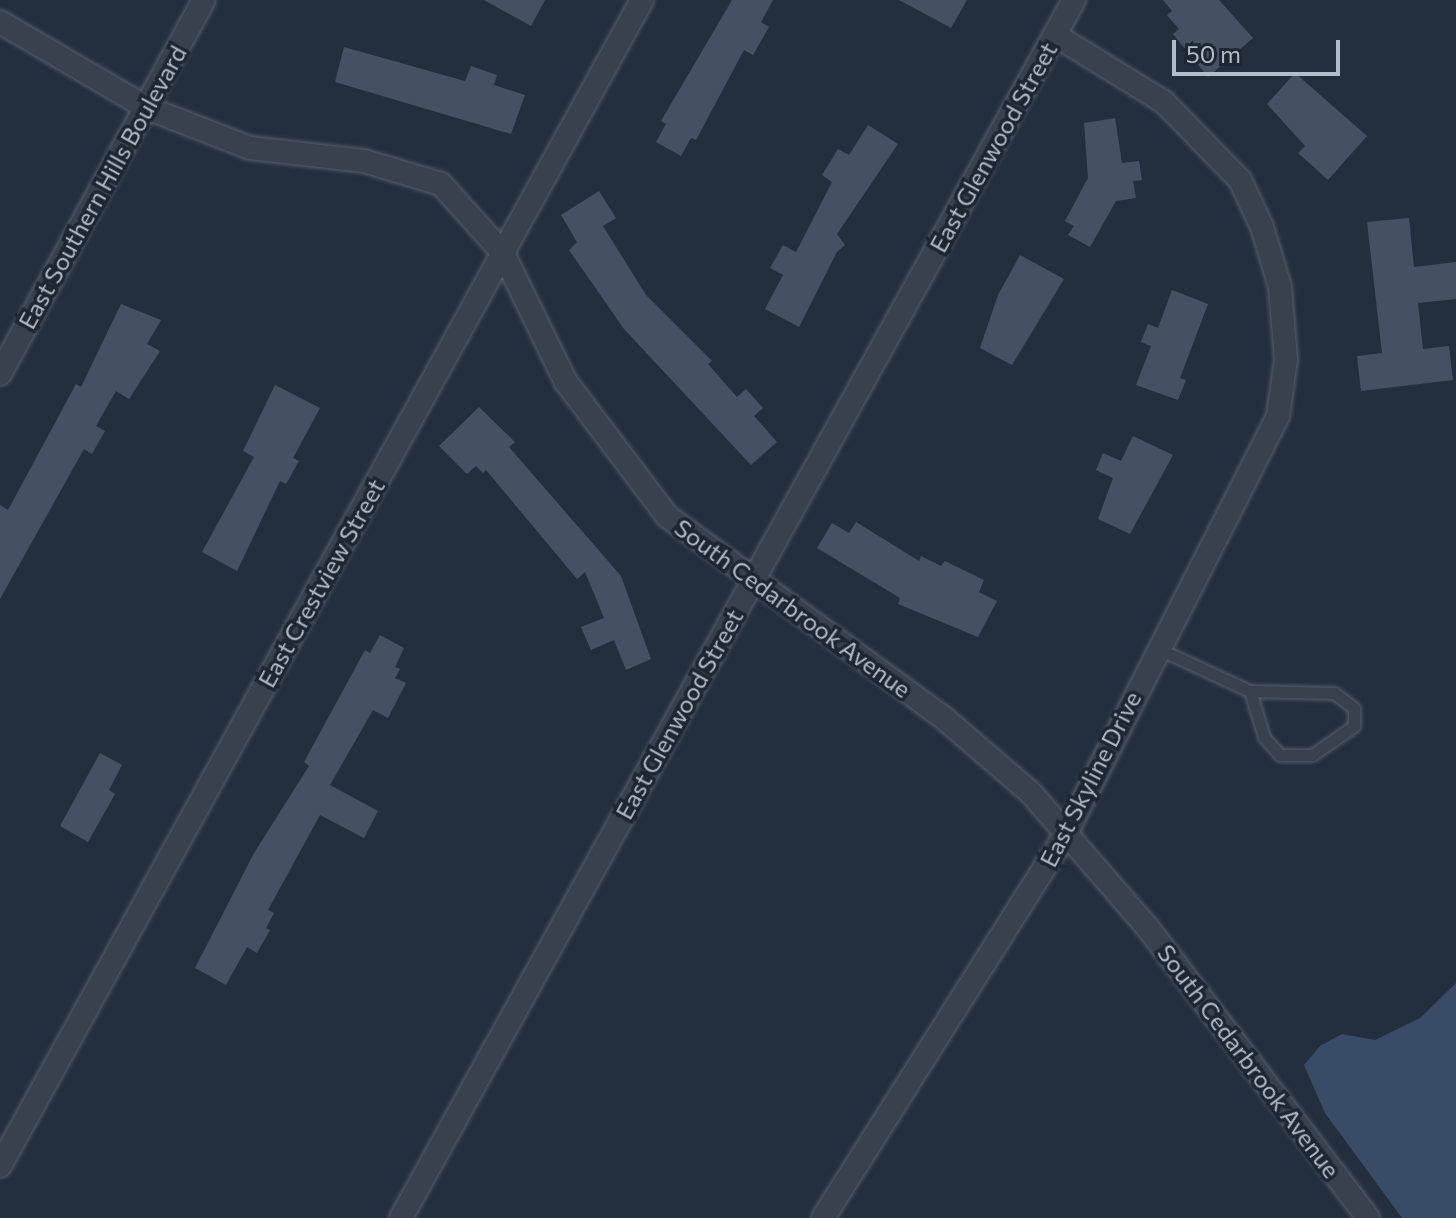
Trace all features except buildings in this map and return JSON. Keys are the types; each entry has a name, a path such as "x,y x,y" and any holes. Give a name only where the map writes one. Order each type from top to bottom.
{"street":[{"name":"East Southern Hills Boulevard","path":"0,374 204,0"},
{"name":"East Crestview Street","path":"0,1166 642,0"},
{"name":"East Glenwood Street","path":"401,1218 1074,0"},
{"name":"South Cedarbrook Avenue","path":"0,22 147,108 250,148 364,161 441,184 503,253 566,382 667,516 752,583 944,718 1068,830 1190,982 1368,1218"},
{"name":"East Skyline Drive","path":"823,1218 1068,830 1278,416 1286,359 1283,312 1262,227 1240,180 1164,102 1055,35"}],"lane":[{"path":"1158,649 1250,691 1334,693 1354,708 1354,726 1312,755 1280,755 1264,737 1250,691"}],"water":[{"path":"1456,983 1456,1218 1402,1218 1325,1113 1304,1065 1320,1046 1342,1034 1375,1040 1420,1018"}]}
